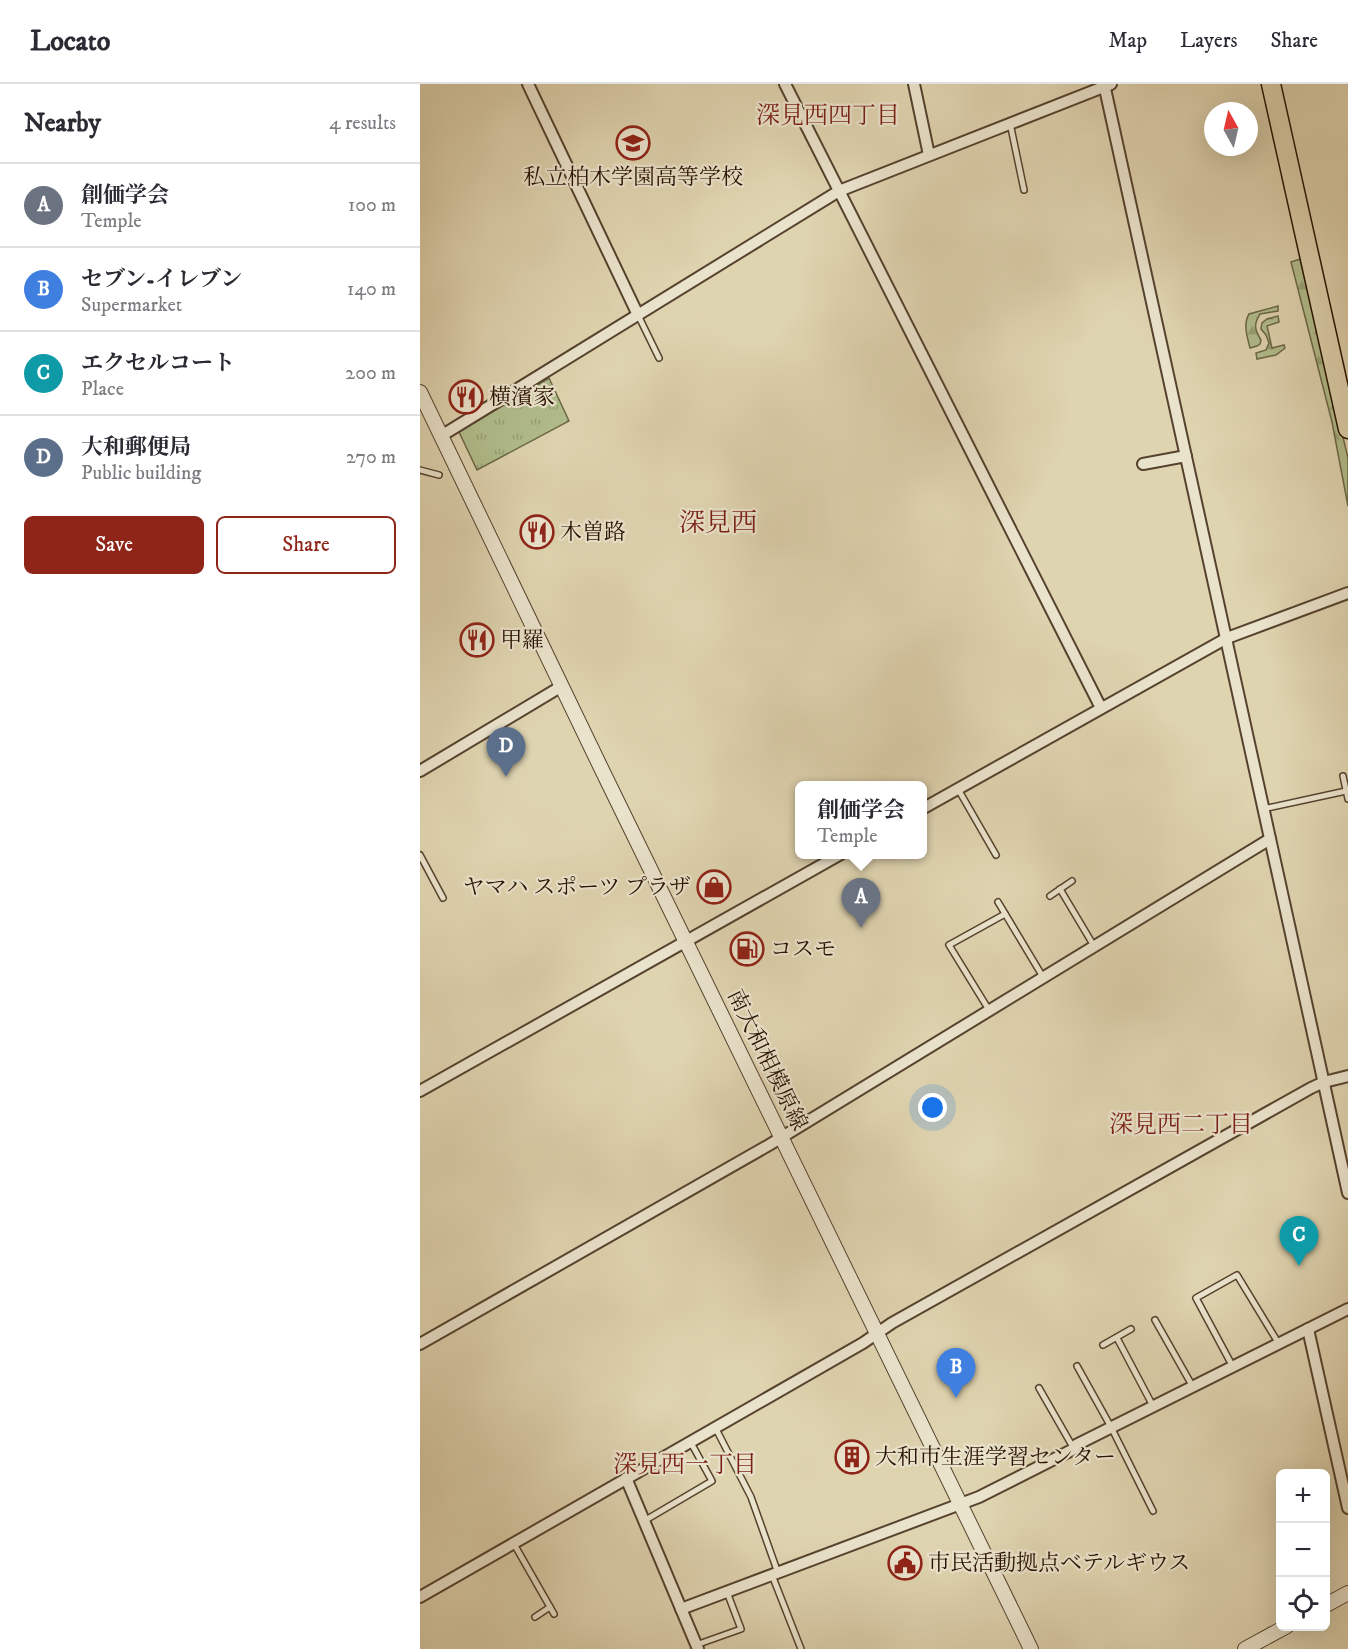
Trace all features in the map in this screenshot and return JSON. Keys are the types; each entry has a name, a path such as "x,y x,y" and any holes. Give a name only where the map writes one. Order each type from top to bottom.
{"highway":[{"path":"1272,84 1348,429"}],"street":[{"path":"528,84 638,315"},
{"path":"785,84 1101,708"},
{"path":"914,84 929,155"},
{"path":"441,436 839,191 1106,84 1348,1193"},
{"name":"南大和相模原線","path":"420,392 1031,1649"},
{"path":"1143,464 1186,456"},
{"path":"927,806 1227,638 1348,593"},
{"path":"420,771 562,686"},
{"path":"420,1344 781,1137 1270,839"},
{"path":"420,1092 834,859"},
{"path":"420,1597 969,1280 1324,1082 1348,1076"},
{"path":"681,1609 979,1497 1074,1449 1076,1445 1111,1427 1348,1309"},
{"path":"1308,1329 1348,1508"},
{"path":"626,1478 697,1647"},
{"path":"1330,1603 1348,1593"},
{"path":"1245,1649 1278,1631"}],"lane":[{"path":"1010,123 1024,190"},
{"path":"638,315 659,358"},
{"path":"420,470 439,475"},
{"path":"1343,776 1348,799"},
{"path":"958,789 996,855"},
{"path":"1263,809 1346,791"},
{"path":"420,855 443,898"},
{"path":"1050,896 1072,881"},
{"path":"1060,889 1095,947"},
{"path":"998,902 1043,977"},
{"path":"988,1010 949,945 1005,915"},
{"path":"1233,1367 1196,1298 1237,1275 1279,1344"},
{"path":"1155,1320 1193,1387"},
{"path":"1103,1345 1131,1329"},
{"path":"1117,1338 1154,1406"},
{"path":"1077,1366 1153,1511"},
{"path":"1039,1388 1074,1449"},
{"path":"715,1427 751,1497 801,1649"},
{"path":"644,1521 712,1481 690,1442"},
{"path":"513,1542 554,1614"},
{"path":"697,1647 741,1629 727,1592"},
{"path":"535,1617 550,1608"}],"green space":[{"path":"1300,259 1348,458 1348,506 1332,422 1291,262"},
{"path":"1278,306 1278,311 1260,314 1256,327 1261,340 1260,344 1250,348 1246,326 1249,314"},
{"path":"1278,316 1279,322 1267,326 1272,348 1284,345 1285,348 1276,355 1257,359 1256,353 1266,350 1269,343 1261,329 1262,323"},
{"path":"549,378 569,421 477,470 459,432"}],"place":[{"name":"私立柏木学園高等学校","path":"633,143"},
{"name":"横濱家","path":"466,397"},
{"name":"木曽路","path":"537,532"},
{"name":"甲羅","path":"477,640"},
{"name":"大和郵便局","path":"506,777"},
{"name":"ヤマハ スポーツ プラザ","path":"714,887"},
{"name":"創価学会","path":"861,928"},
{"name":"コスモ","path":"747,949"},
{"name":"エクセルコート","path":"1299,1266"},
{"name":"セブン-イレブン","path":"956,1398"},
{"name":"大和市生涯学習センター","path":"852,1457"},
{"name":"市民活動拠点ベテルギウス","path":"905,1563"}],"district":[{"name":"深見西四丁目","path":"828,116"},
{"name":"深見西","path":"718,523"},
{"name":"深見西二丁目","path":"1181,1125"},
{"name":"深見西一丁目","path":"685,1465"}]}
